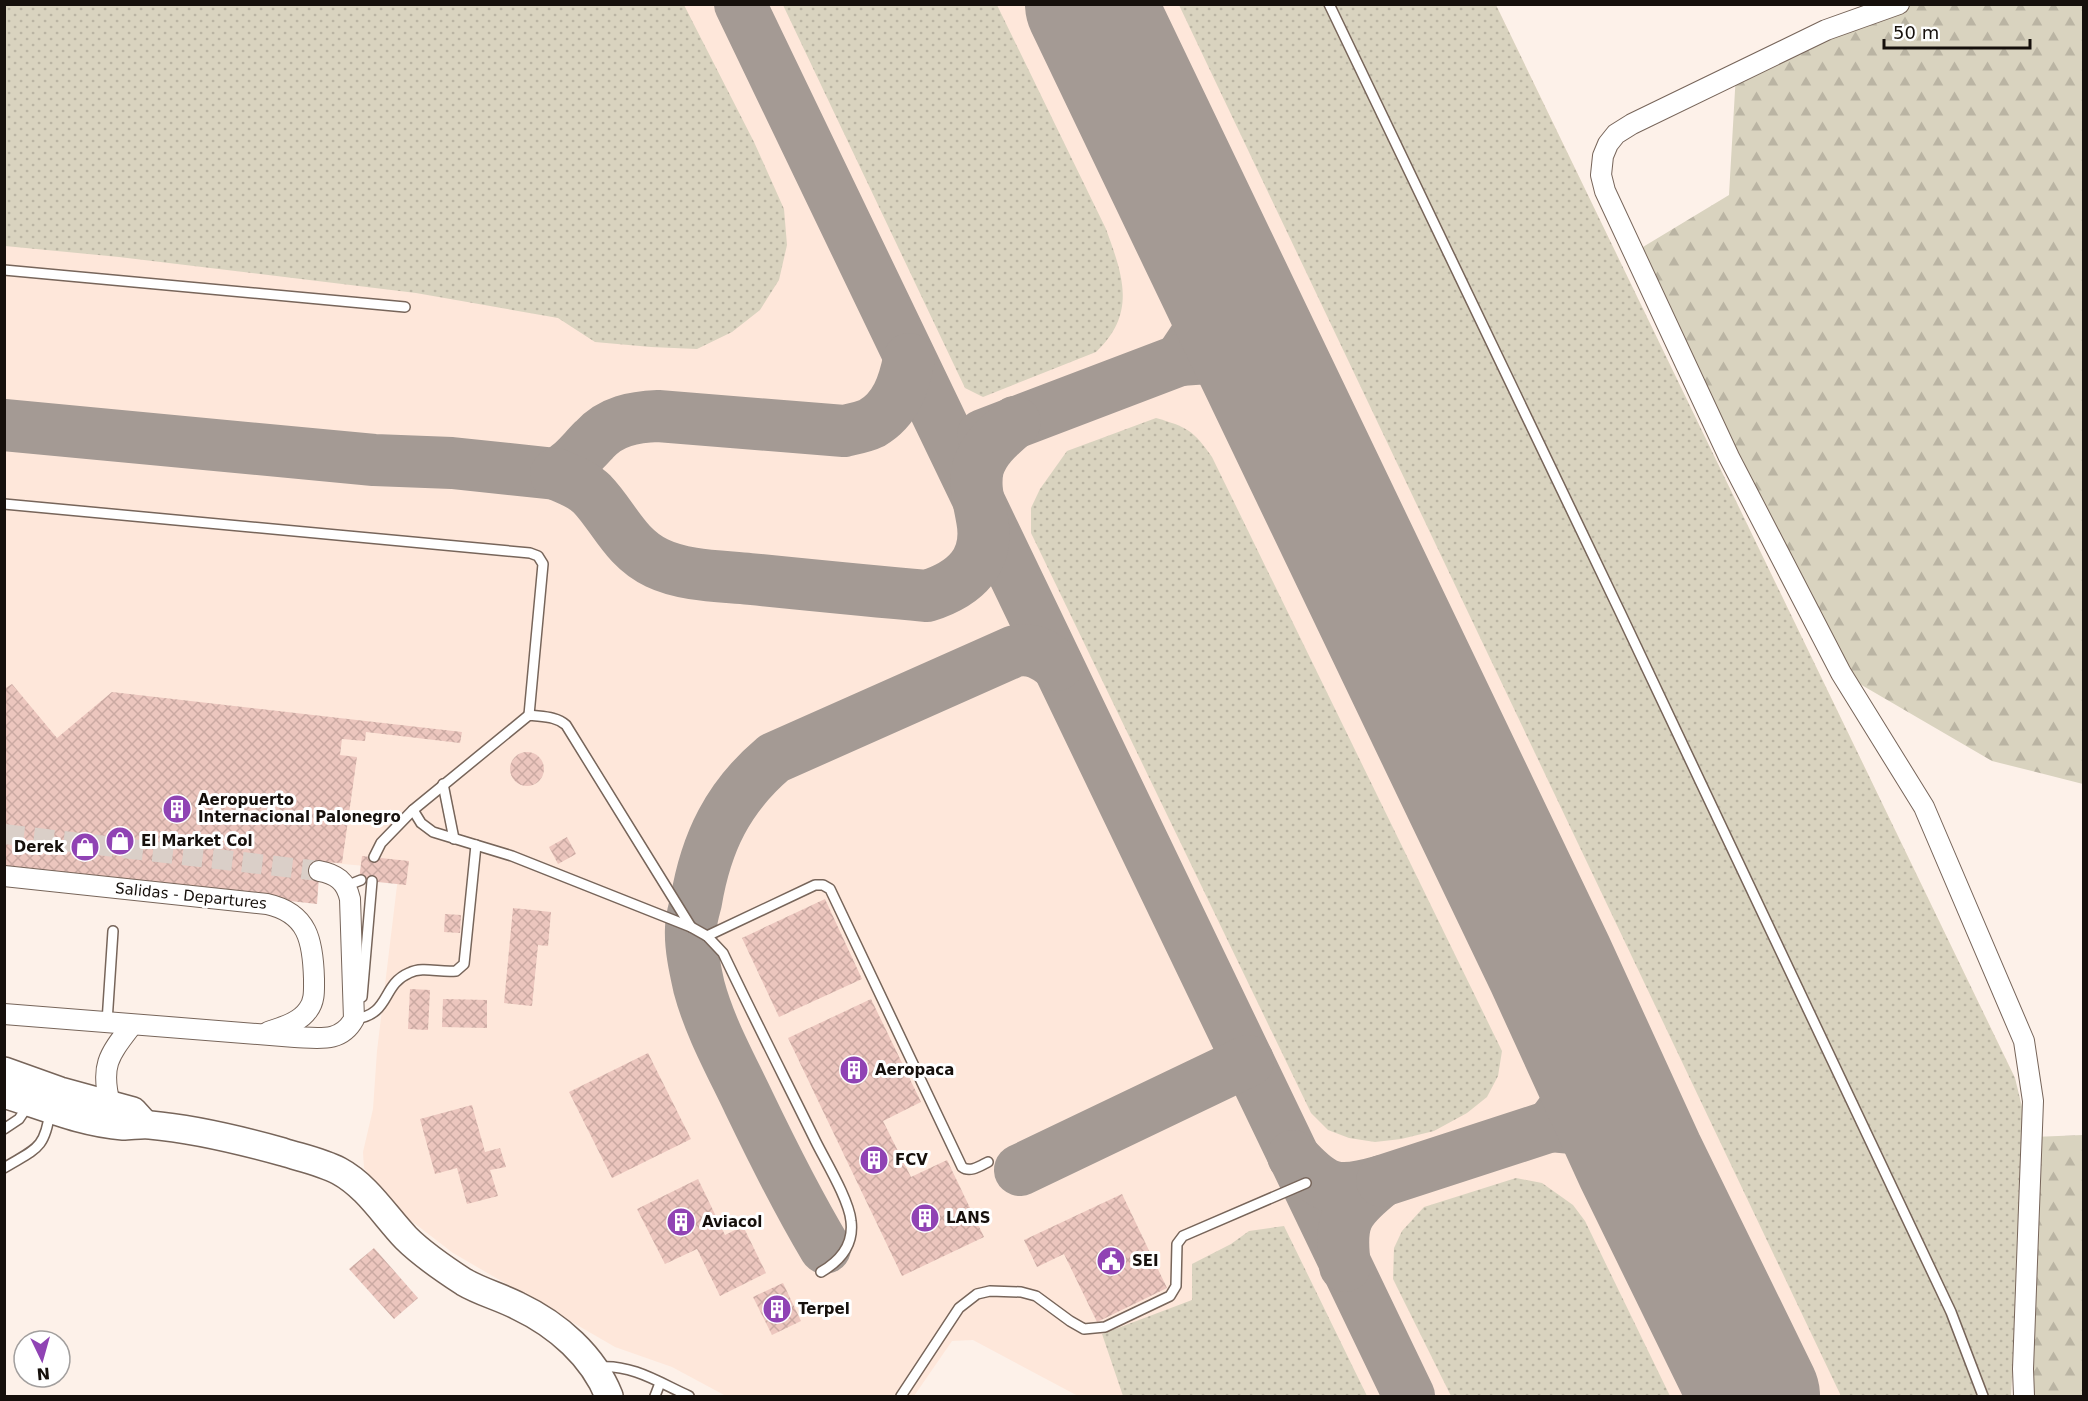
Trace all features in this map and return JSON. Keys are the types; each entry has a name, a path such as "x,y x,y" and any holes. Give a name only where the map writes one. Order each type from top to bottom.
{"street":[{"path":"1899,4 1826,30 1632,124 1616,134 1608,144 1603,156 1601,175 1605,191 1633,253 1729,457 1841,673 1924,807 2024,1041 2033,1101 2023,1369 2024,1396"},
{"path":"4,1014 326,1039 336,1037 344,1032 354,1019 350,899 353,883 319,871"},
{"name":"Salidas - Departures","path":"4,876 281,907 292,914 307,931 314,963 314,999 310,1009 302,1018 262,1034"},
{"path":"110,1104 105,1079 107,1067 116,1046 132,1024"},
{"path":"4,1071 60,1091 133,1111 146,1125"},
{"path":"4,1094 123,1126 146,1125 213,1134 320,1162 358,1184 408,1240 433,1260 467,1283 520,1306 546,1322 584,1353 595,1368 609,1396"}],"lane":[{"path":"1329,4 1951,1312 1983,1396"},
{"path":"4,270 405,307"},
{"path":"4,504 530,553 538,556 543,564 529,715 413,810 386,838 374,857"},
{"path":"529,715 560,720 566,725 691,927"},
{"path":"442,784 454,839"},
{"path":"413,810 421,823 433,832 541,866 691,927 707,936 723,952 833,1177 851,1220 851,1235 847,1249 833,1266 821,1272"},
{"path":"354,1019 364,1018 375,1012 398,980 410,972 418,970 456,971 464,964 476,845"},
{"path":"354,1019 361,1005 372,881"},
{"path":"707,936 815,885 823,885 830,889 962,1167 970,1170 988,1162"},
{"path":"106,1022 113,931"},
{"path":"4,1129 40,1105 48,1127 42,1143 4,1168"},
{"path":"901,1396 959,1308 977,1294 990,1291 1021,1292 1036,1296 1084,1329 1105,1327 1170,1296 1176,1286 1177,1244 1183,1236 1306,1183"},
{"path":"595,1368 623,1367 689,1396"},
{"path":"655,1396 660,1383"}],"shaded area":[{"name":"Aeropuerto Internacional Palonegro","path":"5,5 1496,5 2015,1078 2011,1396 1078,1396 973,1340 952,1341 914,1396 726,1396 672,1367 615,1347 453,1253 392,1206 364,1168 363,1152 373,1109 377,1051 399,869 320,862 5,869"}],"green space":[{"path":"4,5 684,5 754,142 784,209 787,245 779,280 760,310 732,332 697,349 651,347 595,342 558,318 416,293 119,257 5,246"},
{"path":"783,5 997,5 1106,229 1117,263 1123,294 1122,308 1109,337 1096,352 983,397 965,388"},
{"path":"1179,5 1496,5 2015,1078 2023,1111 2021,1228 2011,1396 1841,1396"},
{"path":"1899,5 2083,5 2083,784 1992,761 1841,673 1633,253 1729,195 1736,73"},
{"path":"1156,418 1175,424 1194,435 1212,457 1502,1051 1498,1076 1487,1097 1467,1113 1434,1131 1401,1139 1375,1142 1349,1138 1328,1130 1311,1113 1031,533 1031,508 1040,489 1067,451"},
{"path":"2083,1135 2083,1396 2024,1396 2033,1137"},
{"path":"1516,1178 1542,1183 1573,1205 1585,1221 1670,1396 1451,1396 1393,1279 1394,1248 1402,1231 1424,1207"},
{"path":"1284,1226 1367,1396 1123,1396 1102,1334 1192,1300 1192,1264 1231,1244 1249,1231"}],"building":[{"name":"Aeropuerto Internacional Palonegro","path":"12,684 57,738 112,692 462,732 460,743 366,732 365,741 342,739 340,755 357,757 342,863 320,862 317,904 4,869 4,689"},
{"path":"527,752 539,757 544,769 539,781 527,786 515,781 510,769 515,757"},
{"path":"567,837 576,854 558,864 549,847"},
{"path":"362,856 409,861 406,885 359,880"},
{"path":"825,899 862,979 779,1017 742,938"},
{"path":"513,908 551,912 548,946 538,945 532,1006 504,1003"},
{"path":"445,914 461,915 460,933 444,932"},
{"path":"410,989 430,990 428,1030 408,1029"},
{"path":"443,999 487,1000 487,1028 442,1027"},
{"path":"871,999 921,1102 883,1121 911,1177 947,1160 984,1237 902,1276 788,1038"},
{"path":"648,1053 691,1139 612,1178 569,1092"},
{"path":"472,1105 485,1152 500,1148 506,1167 490,1170 498,1196 467,1204 457,1168 435,1174 420,1119"},
{"name":"Aviacol","path":"698,1179 725,1235 743,1226 766,1273 720,1296 697,1249 665,1264 637,1209"},
{"name":"SEI","path":"1122,1194 1167,1288 1097,1322 1064,1254 1037,1267 1024,1240"},
{"path":"374,1248 418,1298 394,1319 349,1269"},
{"name":"Terpel","path":"783,1283 801,1321 772,1335 753,1297"}],"taxiway":[{"path":"740,4 1409,1396"},
{"path":"1192,218 1208,278 1208,299 1202,327 1180,360 1201,359 1223,363 1255,381 1280,401"},
{"path":"4,425 374,460 452,463 556,474 573,462 608,428 623,421 640,418 658,416 844,431 866,426 880,417 893,403 901,387 909,359"},
{"path":"983,435 1180,360"},
{"path":"556,474 575,482 588,491 600,503 628,541 646,557 679,571 927,596 953,585 972,569 978,559 983,534 977,488 978,468 988,448 1015,422"},
{"path":"825,1248 786,1177 728,1060 699,987 692,950 691,925 700,880 713,840 732,805 758,773 774,758 1015,651 1027,650 1038,653 1057,665"},
{"path":"1584,1037 1582,1075 1567,1105 1551,1126 1594,1130 1613,1138 1640,1161"},
{"path":"1020,1170 1248,1061"},
{"path":"1382,1181 1551,1126"},
{"path":"1293,1156 1323,1183 1332,1186 1353,1188 1382,1181 1360,1200 1348,1217 1343,1237 1345,1266"}],"runway":[{"path":"1090,4 1550,964 1640,1161 1755,1396"}],"tunnel":[{"path":"4,834 319,871"}],"place":[{"name":"Aeropuerto Internacional Palonegro","path":"177,809"},
{"name":"El Market Col","path":"120,841"},
{"name":"Derek","path":"85,847"},
{"name":"Aeropaca","path":"854,1070"},
{"name":"FCV","path":"874,1160"},
{"name":"LANS","path":"925,1218"},
{"name":"Aviacol","path":"681,1222"},
{"name":"SEI","path":"1111,1261"},
{"name":"Terpel","path":"777,1309"}]}
